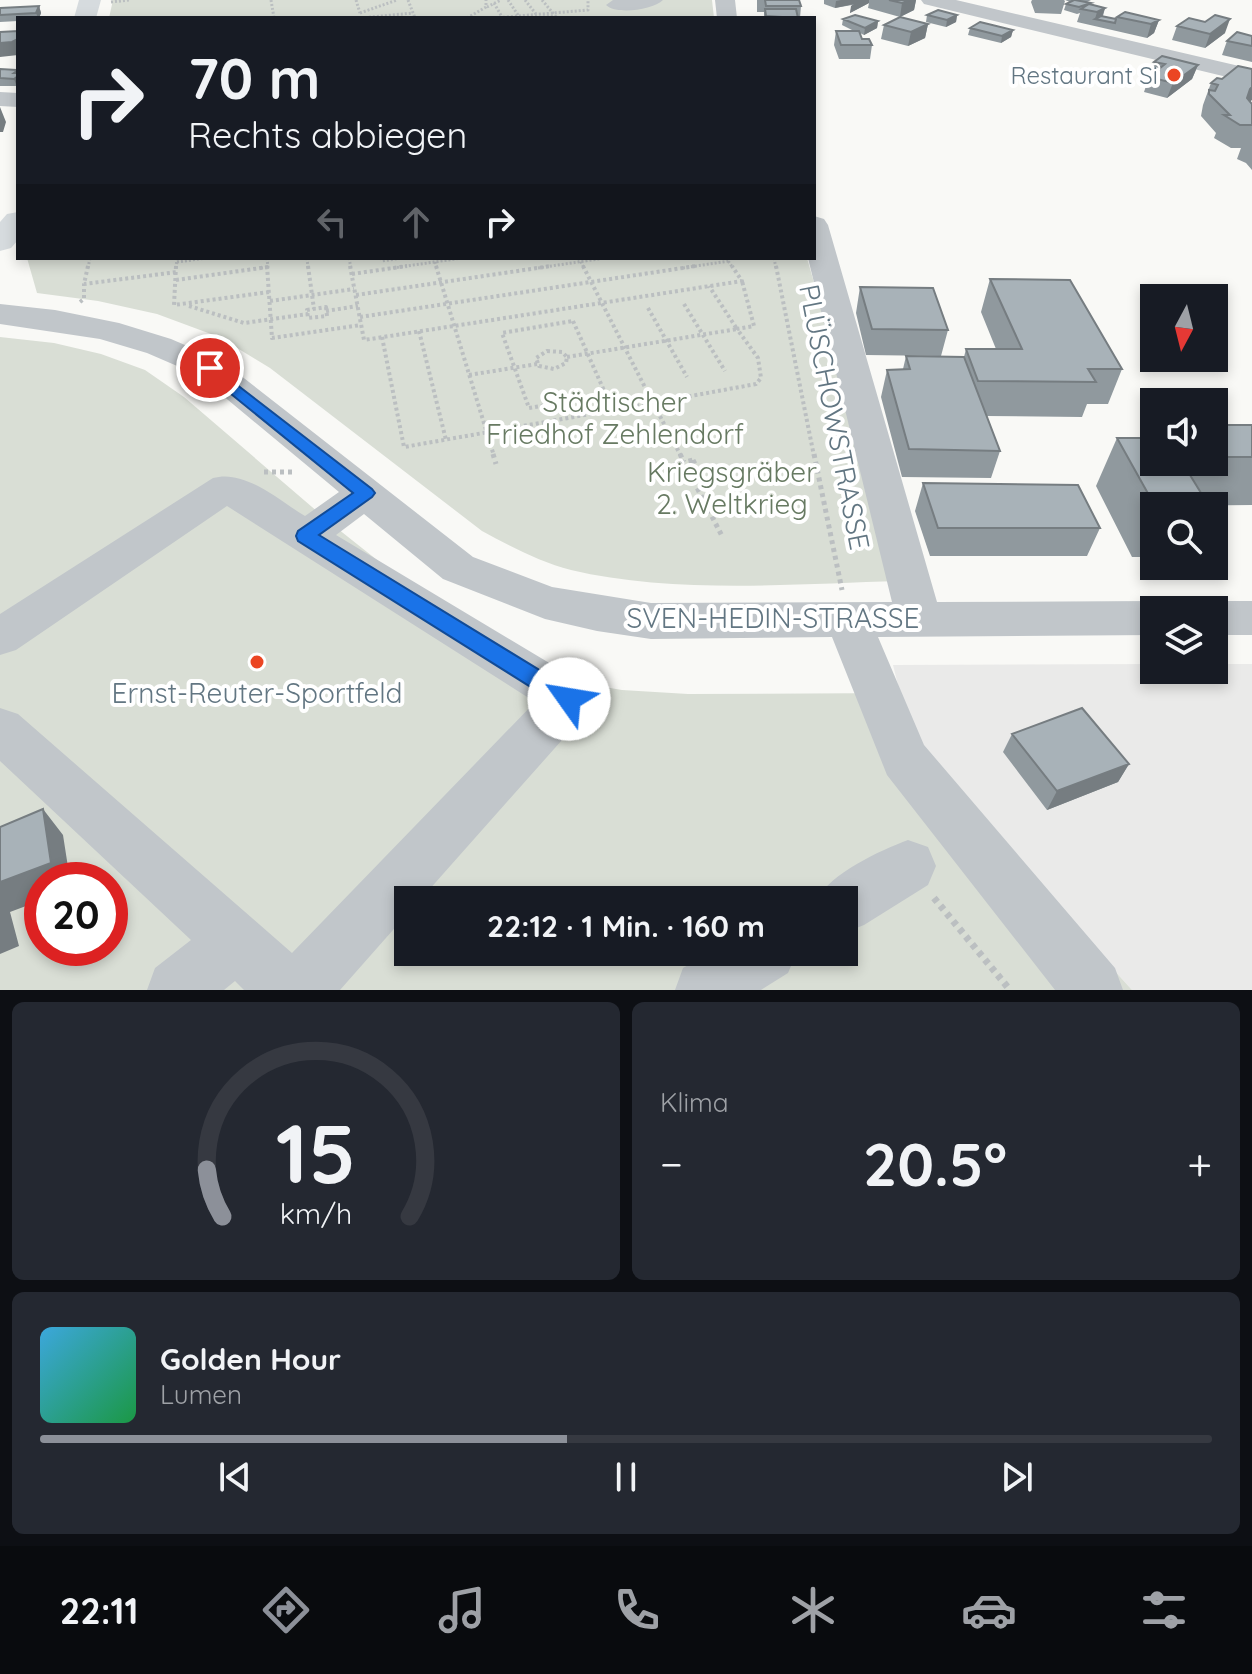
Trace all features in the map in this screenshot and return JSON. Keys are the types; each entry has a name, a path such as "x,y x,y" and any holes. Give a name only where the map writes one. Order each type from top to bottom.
{"main road":[{"path":"0,241 16,223"}],"street":[{"path":"616,5 653,0"},
{"path":"942,2 976,0"},
{"path":"942,2 1252,76"},
{"path":"816,232 919,618"},
{"name":"SVEN-HEDIN-STRASSE","path":"0,314 49,317 121,332 168,348 210,368 458,568 545,602 597,614 651,621 844,603 919,618 1140,618"},
{"path":"0,637 227,487 569,699 299,990"},
{"path":"305,536 366,493"},
{"path":"844,603 905,759 1093,990"},
{"path":"1228,618 1252,618"},
{"path":"0,729 288,990"},
{"path":"858,896 908,866"},
{"path":"177,990 236,942"},
{"path":"705,990 744,966"}],"path":[{"path":"99,1 130,0"},
{"path":"356,0 361,16"},
{"path":"361,16 397,0"},
{"path":"408,0 414,16"},
{"path":"486,0 486,7"},
{"path":"470,16 501,0"},
{"path":"508,0 519,15 555,15 588,10"},
{"path":"525,0 536,16"},
{"path":"542,0 555,15"},
{"path":"585,16 588,0"},
{"path":"494,3 501,16"},
{"path":"361,16 413,13"},
{"path":"80,302 84,299 90,260"},
{"path":"174,305 177,260"},
{"path":"267,260 272,338 361,325"},
{"path":"307,260 314,309"},
{"path":"349,260 364,340 742,281"},
{"path":"409,260 410,265"},
{"path":"352,274 434,260 496,464"},
{"path":"270,301 441,282 580,260 684,462 676,464 682,475 690,474 722,536"},
{"path":"360,317 727,260 742,281 754,326 567,357 557,351 547,351 538,355 537,364"},
{"name":"PLÜSCHOWSTRASSE","path":"774,260 844,603"},
{"path":"176,280 268,267"},
{"path":"84,284 177,272"},
{"path":"382,337 404,447 756,384 761,378 758,358 709,286"},
{"path":"174,305 269,292"},
{"path":"684,304 725,371"},
{"path":"174,305 209,310 244,323 308,314"},
{"path":"326,311 358,306"},
{"path":"326,307 326,311 327,316 308,318 307,310 326,307"},
{"path":"648,308 687,377"},
{"path":"318,317 320,331"},
{"path":"573,321 588,354 606,395 529,408 502,333 573,321"},
{"path":"419,331 446,440"},
{"path":"469,375 537,364 554,369 566,363 567,357"},
{"path":"908,866 1010,990"}],"shaded area":[{"path":"1140,664 1140,684 1228,684 1228,664 1252,664 1252,990 1132,990 946,785 925,753 902,701 893,665"}],"green space":[{"path":"113,0 712,0 714,16 109,16"},
{"name":"Städtischer Friedhof Zehlendorf","path":"28,260 808,260 899,581 692,585 610,577 548,563 482,531 270,368 219,337 157,314 98,301 37,293"},
{"name":"Ernst-Reuter-Sportfeld","path":"0,337 54,343 101,354 145,370 184,397 333,525 488,648 539,676 622,690 688,694 900,693 912,729 946,785 1132,990 0,990"}],"building":[{"path":"765,0 799,0 801,6 766,6"},
{"path":"1074,0 1091,3 1079,7 1066,4"},
{"path":"1089,4 1105,8 1097,12 1081,9"},
{"path":"39,6 36,13 0,15 0,8"},
{"path":"765,9 796,9 798,16 766,16"},
{"path":"938,10 957,15 947,20 927,15"},
{"path":"1125,12 1159,20 1151,24 1117,17"},
{"path":"855,15 878,21 865,28 843,19"},
{"path":"1215,15 1230,19 1210,34 1177,26 1189,18 1205,22"},
{"path":"1101,16 1116,19 1115,23 1095,19"},
{"path":"900,17 928,24 911,32 884,25"},
{"path":"980,22 1013,30 1002,36 970,28"},
{"path":"16,31 16,40 0,43 0,32"},
{"path":"836,31 859,31 862,39 869,39 872,45 841,45"},
{"path":"1237,32 1252,36 1252,46 1227,41"},
{"path":"1162,56 1198,65 1173,83 1149,77 1165,64 1154,62"},
{"path":"1238,66 1252,69 1252,87 1247,98 1252,104 1252,125 1240,125 1224,115 1230,115 1209,94 1209,90 1215,91 1218,85 1211,83 1217,78 1222,79"},
{"path":"0,69 16,70 14,79 0,78"},
{"path":"990,279 1070,280 1122,369 1088,369 1096,382 978,381 966,349 1022,349"},
{"path":"860,287 933,288 948,330 872,329"},
{"path":"906,356 964,357 1000,451 909,449 887,370 910,369"},
{"path":"1228,425 1252,425 1252,457 1228,457"},
{"path":"1117,438 1140,438 1140,476 1191,476 1200,492 1147,492"},
{"path":"923,483 1078,485 1100,528 938,528"},
{"path":"1082,708 1129,764 1057,791 1012,734"},
{"path":"43,809 51,862 24,862 24,873 0,882 0,827"}],"place":[{"name":"Restaurant Si","path":"1174,75"},
{"name":"Ernst-Reuter-Sportfeld","path":"257,662"}],"route":[{"path":"210,368 366,493 305,536 569,699"}],"park label":[{"name":"Kriegsgräber 2. Weltkrieg","path":"732,487"}]}
